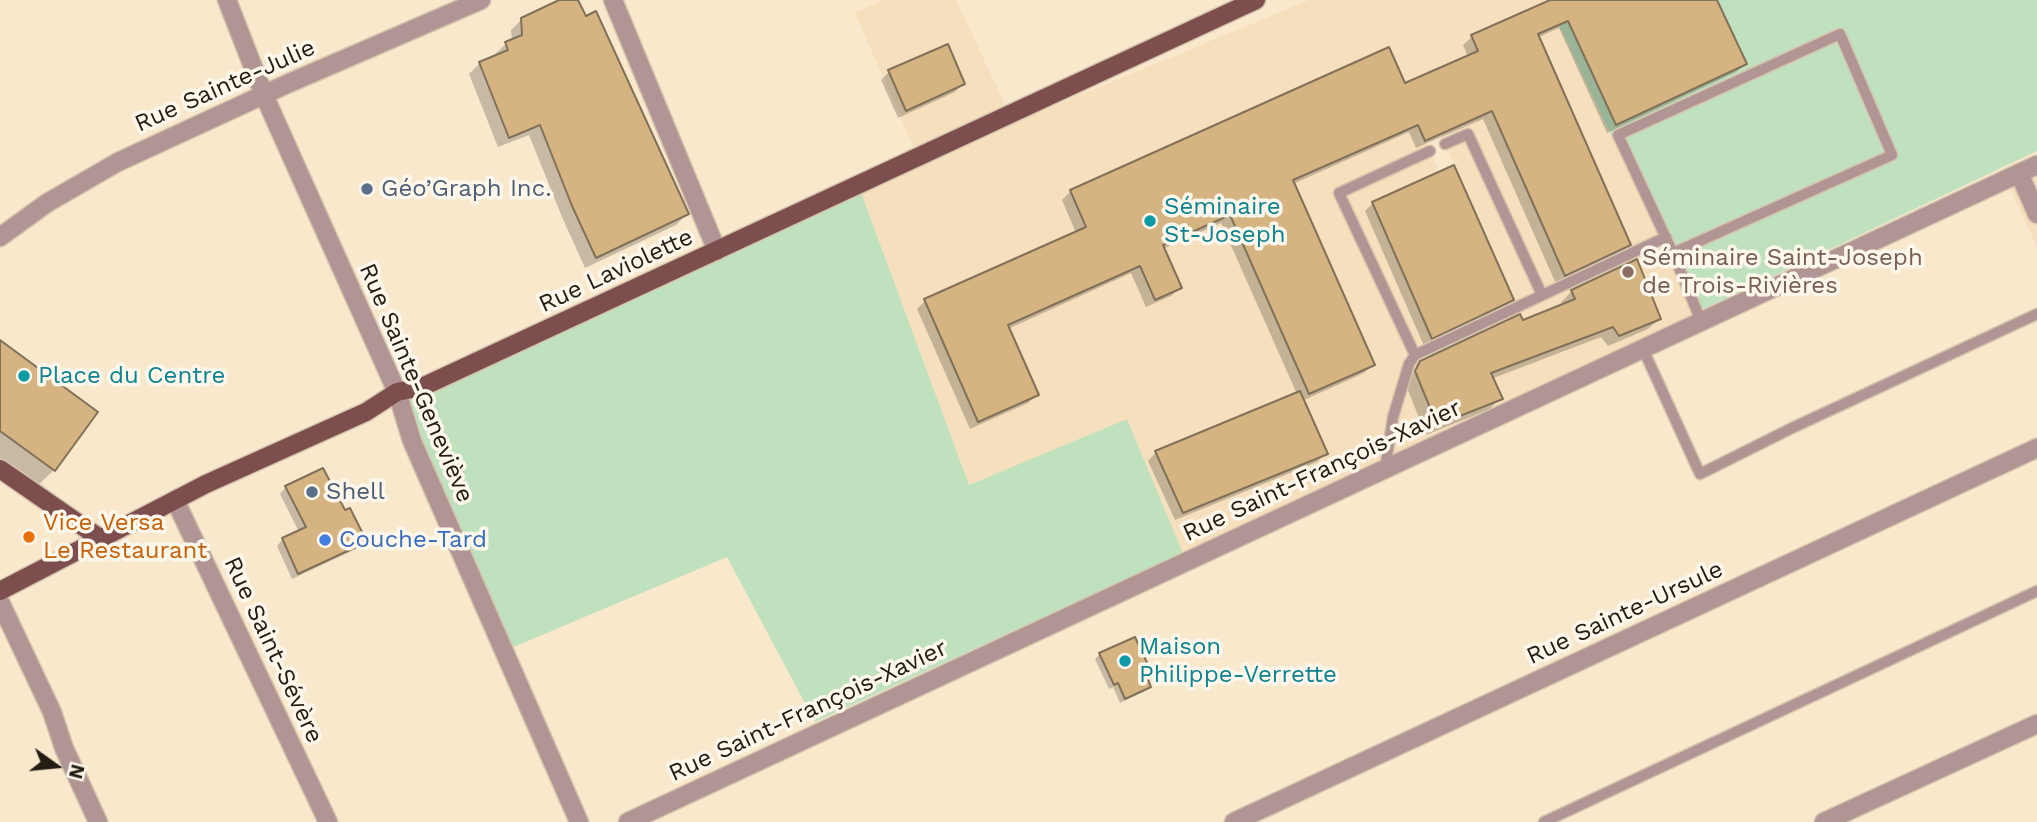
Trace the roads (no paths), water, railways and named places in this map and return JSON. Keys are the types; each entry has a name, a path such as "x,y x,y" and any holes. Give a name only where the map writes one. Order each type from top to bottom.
{"main road":[{"name":"Rue Laviolette","path":"0,591 175,500 366,412 397,392 422,387 1256,0"},
{"path":"0,469 101,539"}],"street":[{"name":"Rue Sainte-Geneviève","path":"227,0 264,95 397,392 412,441 579,822"},
{"name":"Rue Sainte-Julie","path":"0,237 88,178 155,144 481,0"},
{"path":"613,0 717,251"},
{"name":"Rue Saint-François-Xavier","path":"628,822 2037,164"},
{"path":"2019,173 2037,214"},
{"name":"Rue Sainte-Ursule","path":"1234,822 2037,447"},
{"name":"Rue Saint-Sévère","path":"175,500 328,822"},
{"path":"0,603 52,712 64,748 97,822"},
{"path":"1824,822 2037,724"}],"lane":[{"path":"1673,253 1892,155 1840,34 1618,135 1666,237 1701,321"},
{"path":"1445,144 1468,134 1542,295"},
{"path":"1415,355 1339,193 1430,151"},
{"path":"1385,469 1393,417 1409,364 1415,355 1666,237"},
{"path":"1643,349 1700,474 2037,314"},
{"path":"1544,822 2037,591"}],"place":[{"name":"Géo’Graph Inc.","path":"367,189"},
{"name":"Séminaire St-Joseph","path":"1150,221"},
{"name":"Séminaire Saint-Joseph de Trois‑Rivières","path":"1628,272"},
{"name":"Place du Centre","path":"24,376"},
{"name":"Shell","path":"312,492"},
{"name":"Vice Versa Le Restaurant","path":"29,537"},
{"name":"Couche-Tard","path":"325,540"},
{"name":"Maison Philippe-Verrette","path":"1125,661"}]}
